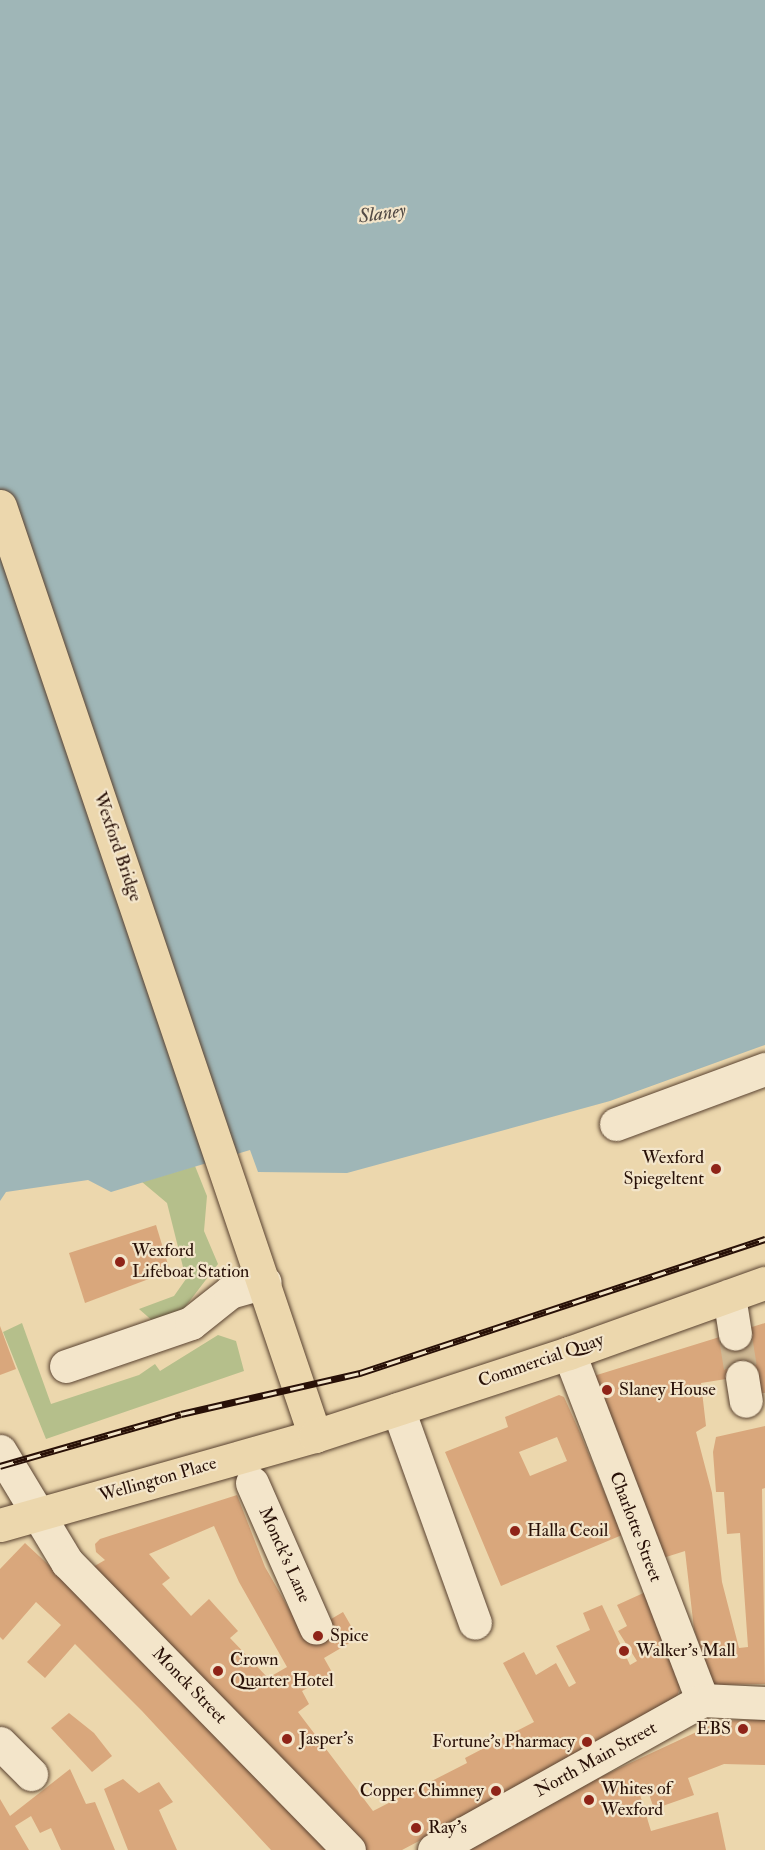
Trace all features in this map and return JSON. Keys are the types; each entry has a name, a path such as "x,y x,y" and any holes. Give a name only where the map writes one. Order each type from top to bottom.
{"main road":[{"name":"Wexford Bridge","path":"0,506 235,1189 315,1436"},
{"name":"Commercial Quay","path":"315,1436 569,1353 765,1283"},
{"name":"Wellington Place","path":"0,1525 315,1436"}],"street":[{"path":"616,1124 765,1068"},
{"path":"66,1366 191,1323 230,1292 265,1282"},
{"path":"729,1296 735,1334"},
{"name":"Charlotte Street","path":"569,1353 702,1700"},
{"path":"398,1408 476,1623"},
{"name":"Monck Street","path":"0,1451 16,1482 41,1514 67,1562 349,1850"},
{"name":"Monck's Lane","path":"252,1483 316,1628"},
{"path":"702,1700 765,1703"},
{"name":"North Main Street","path":"434,1850 702,1700"},
{"path":"0,1743 31,1773"}],"green space":[{"path":"195,1166 207,1196 204,1231 218,1264 182,1311 155,1323 139,1309 174,1296 186,1279 167,1203 142,1182"},
{"path":"22,1323 51,1404 139,1375 155,1364 160,1371 218,1335 236,1341 244,1371 46,1439 3,1332"}],"water":[{"name":"Slaney","path":"0,0 765,0 765,1045 610,1101 347,1173 258,1172 250,1150 111,1192 88,1180 6,1192 0,1201"}],"building":[{"name":"Wexford Lifeboat Station","path":"156,1225 170,1271 85,1303 69,1253"},
{"path":"765,1323 765,1393 754,1393 751,1375 701,1383 706,1426 696,1432 712,1493 722,1582 739,1648 748,1647 740,1533 727,1534 724,1492 716,1492 713,1452 716,1437 765,1426 765,1488 762,1489 765,1684 713,1685 694,1629 685,1551 663,1558 584,1379"},
{"path":"0,1326 16,1369 0,1375"},
{"path":"559,1395 564,1397 622,1535 501,1586 445,1452 508,1427 505,1417","holes":["557,1437 567,1461 530,1476 519,1452"]},
{"path":"237,1495 265,1567 304,1635 343,1612 358,1638 324,1658 333,1674 302,1691 309,1704 298,1712 373,1811 467,1763 465,1758 534,1722 503,1663 524,1652 536,1675 556,1663 569,1687 576,1683 556,1646 590,1630 583,1613 602,1605 630,1665 637,1661 618,1631 627,1626 617,1605 650,1590 685,1675 677,1696 512,1792 402,1850 271,1850 142,1711 75,1644 45,1678 27,1662 61,1625 36,1602 3,1640 0,1637 0,1569 25,1543 67,1582 105,1560 96,1552 95,1544 100,1539","holes":["214,1526 239,1582 287,1667 268,1678 230,1638 238,1631 209,1599 191,1616 162,1584 170,1578 149,1554"]},
{"path":"69,1713 94,1733 112,1756 92,1772 51,1728"},
{"path":"765,1719 765,1765 724,1764 688,1778 694,1795 654,1809 646,1785 638,1788 651,1831 718,1812 726,1850 466,1850 593,1770 596,1779 720,1721"},
{"path":"70,1769 86,1804 95,1802 115,1850 61,1850 51,1828 40,1833 31,1816 15,1826 29,1850 0,1850 0,1799 10,1816"},
{"path":"123,1779 139,1793 159,1782 173,1802 159,1810 177,1850 128,1850 104,1789"}],"tunnel":[{"path":"735,1334 742,1377"}],"railway":[{"path":"0,1466 181,1414 360,1373 765,1239"}],"place":[{"name":"Wexford Spiegeltent","path":"716,1169"},
{"name":"Wexford Lifeboat Station","path":"120,1262"},
{"name":"Slaney House","path":"607,1390"},
{"name":"Halla Ceoil","path":"515,1531"},
{"name":"Spice","path":"318,1636"},
{"name":"Walker's Mall","path":"624,1651"},
{"name":"Crown Quarter Hotel","path":"218,1671"},
{"name":"EBS","path":"743,1729"},
{"name":"Jasper's","path":"287,1739"},
{"name":"Fortune's Pharmacy","path":"587,1742"},
{"name":"Copper Chimney","path":"496,1791"},
{"name":"Whites of Wexford","path":"589,1800"},
{"name":"Ray's","path":"416,1828"}]}
